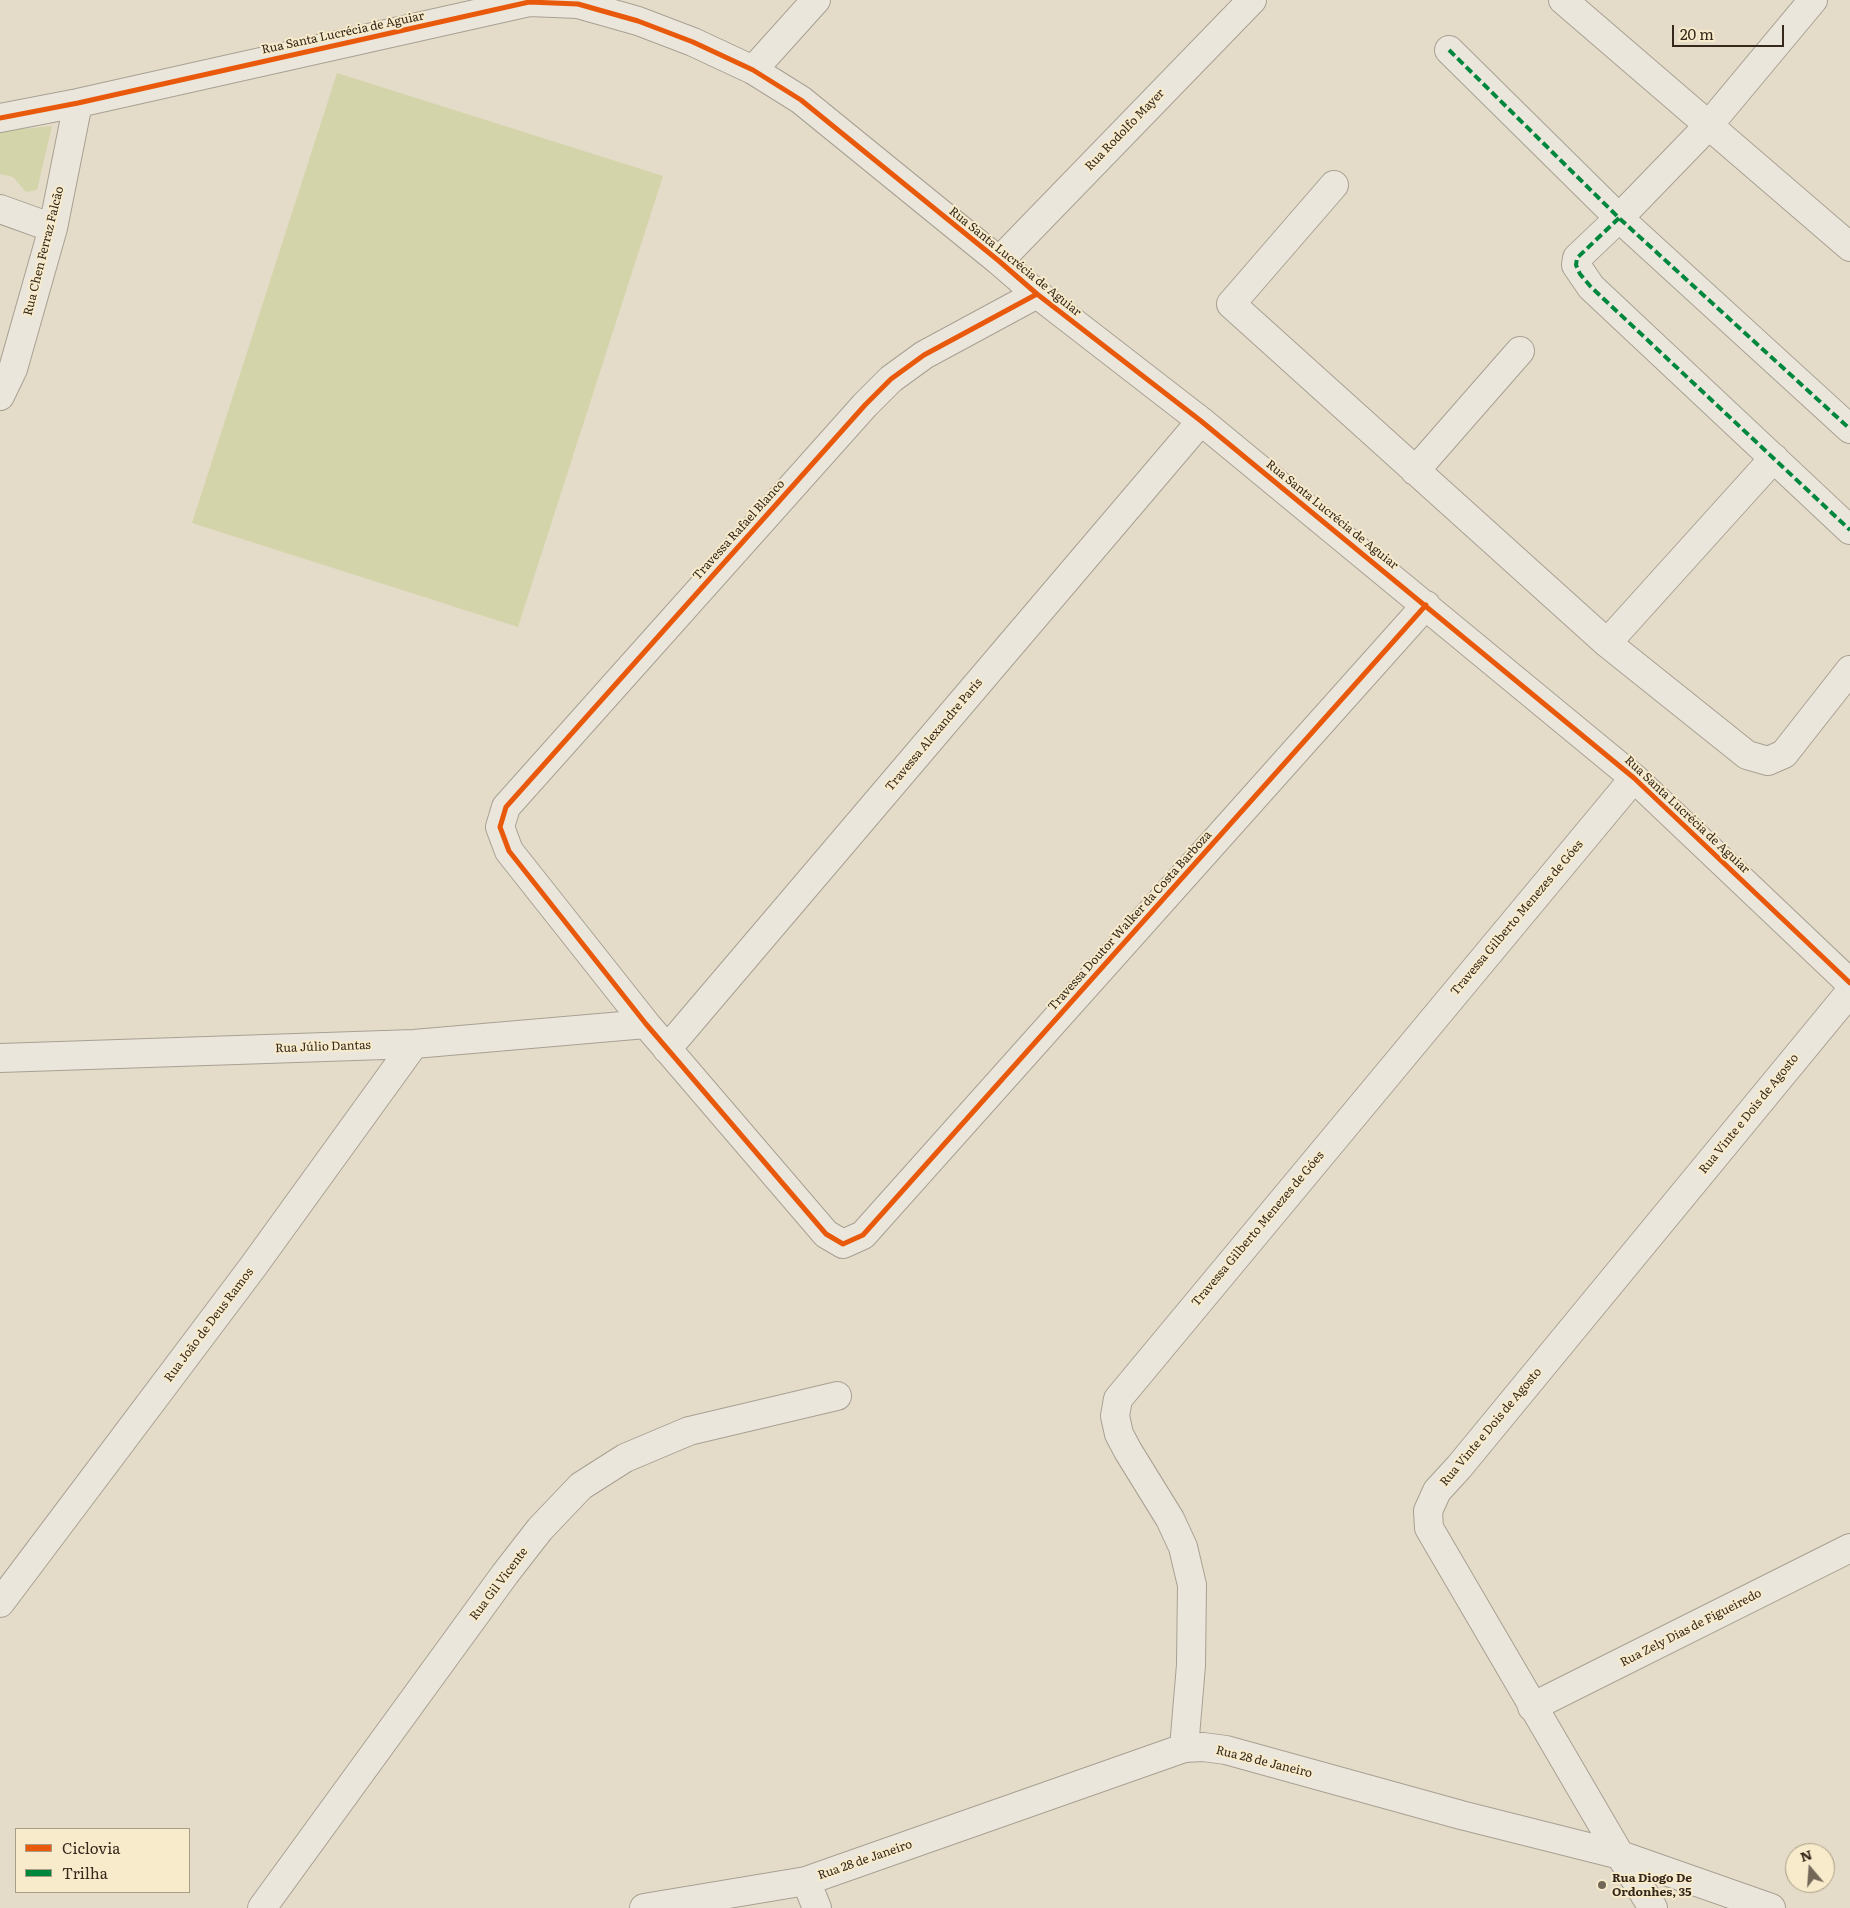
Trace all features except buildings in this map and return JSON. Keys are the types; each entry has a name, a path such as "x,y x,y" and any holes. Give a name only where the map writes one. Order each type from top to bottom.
{"street":[{"path":"754,70 816,0"},
{"name":"Rua Rodolfo Mayer","path":"999,261 1252,0"},
{"path":"1563,0 1850,248"},
{"path":"1813,0 1708,126 1619,218 1577,258 1576,265 1580,274 1591,287 1850,530"},
{"name":"Rua Santa Lucrécia de Aguiar","path":"0,118 78,103 529,2 578,4 638,20 754,70 801,100 1037,294 1201,421 1634,778 1850,982"},
{"path":"1449,50 1619,218 1850,429"},
{"name":"Rua Chen Ferraz Falcão","path":"0,396 13,369 53,228 78,103"},
{"path":"1334,185 1230,304 1607,643 1747,755 1768,761 1784,754 1850,670"},
{"path":"0,209 53,228"},
{"name":"Travessa Rafael Blanco","path":"646,1024 509,851 500,827 506,806 858,412 891,379 924,355 1037,294"},
{"path":"1416,471 1520,352"},
{"name":"Travessa Alexandre Paris","path":"667,1049 1201,421"},
{"path":"1607,643 1774,458"},
{"name":"Travessa Doutor Walker da Costa Barboza","path":"667,1049 826,1234 843,1244 863,1235 1426,605"},
{"name":"Travessa Gilberto Menezes de Góes","path":"1184,1748 1191,1665 1192,1586 1183,1547 1170,1519 1119,1434 1115,1416 1118,1399 1634,778"},
{"name":"Rua Vinte e Dois de Agosto","path":"1653,1908 1532,1707 1429,1528 1428,1511 1437,1491 1850,992"},
{"path":"646,1024 667,1049"},
{"name":"Rua Júlio Dantas","path":"0,1058 414,1044 646,1024"},
{"name":"Rua João de Deus Ramos","path":"0,1602 252,1268 414,1044"},
{"name":"Rua Gil Vicente","path":"262,1908 505,1574 540,1529 581,1486 625,1458 689,1431 836,1396"},
{"name":"Rua Zely Dias de Figueiredo","path":"1532,1707 1850,1548"},
{"name":"Rua 28 de Janeiro","path":"644,1908 806,1881 1184,1748 1203,1747 1226,1750 1461,1815 1620,1855 1771,1908"},
{"path":"806,1881 817,1908"}],"green space":[{"path":"337,73 663,176 518,627 192,523"},
{"path":"52,126 37,190 26,192 13,177 0,174 0,131"}],"marked path":[{"path":"1449,50 1619,218 1850,429"},
{"path":"1619,218 1577,258 1576,265 1580,274 1591,287 1850,530"}],"cycle path":[{"path":"0,118 78,103 529,2 578,4 638,21 693,42 753,70 801,100 1037,294 1201,421 1634,778 1850,983"},
{"path":"1037,294 924,355 891,379 865,405 506,807 500,827 509,851 646,1024 826,1234 843,1244 863,1235 1426,605"}],"place":[{"name":"Rua Diogo De Ordonhes, 35","path":"1602,1885"}]}
